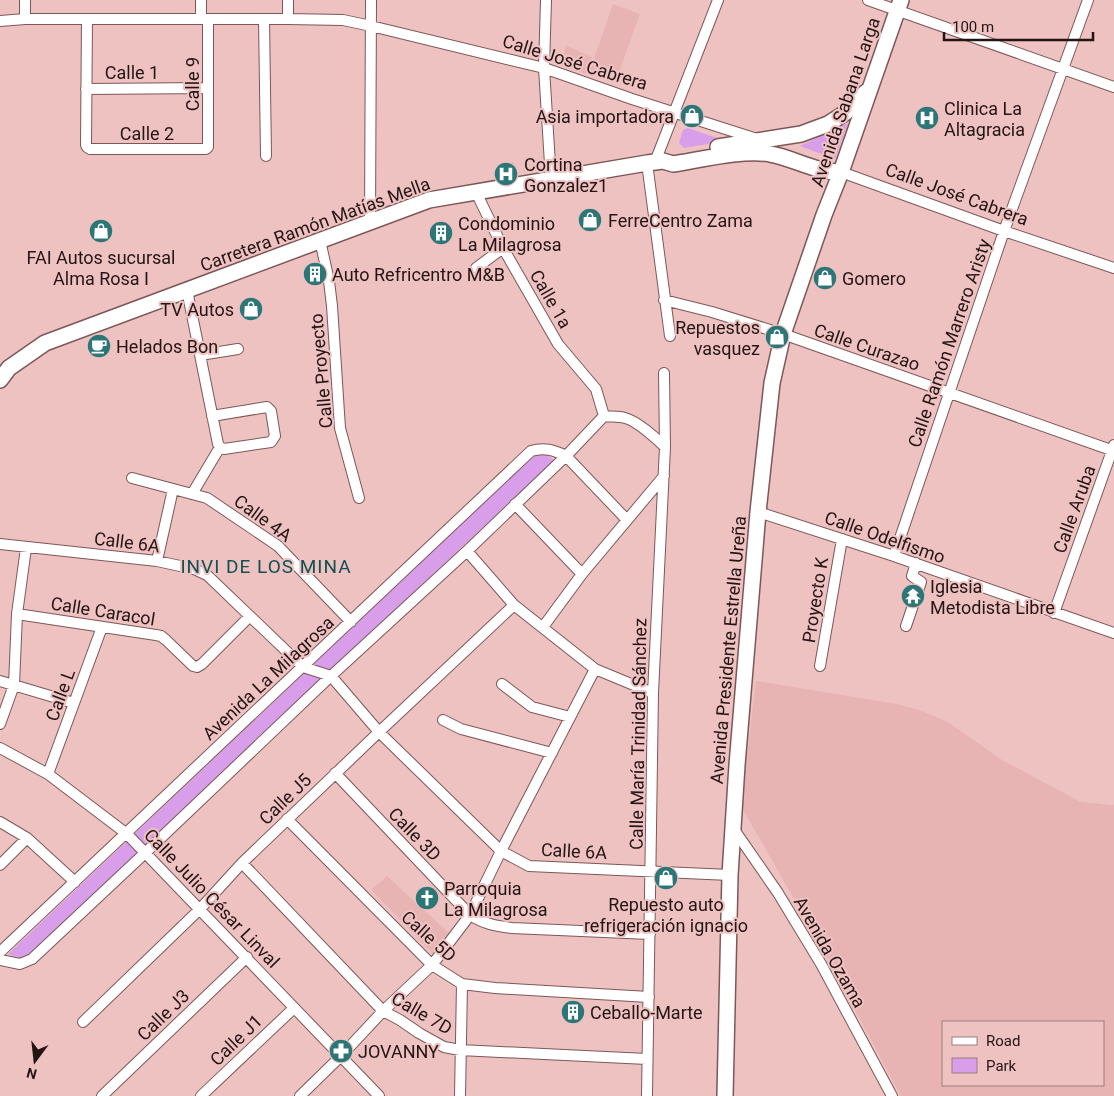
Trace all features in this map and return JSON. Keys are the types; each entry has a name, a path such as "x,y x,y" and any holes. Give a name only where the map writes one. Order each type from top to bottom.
{"main road":[{"name":"Avenida Sabana Larga","path":"824,215 841,172 899,5"},
{"name":"Carretera Ramón Matías Mella","path":"3,373 45,343 429,200 655,162 669,156 689,152 802,134 828,124 845,113 869,90"},
{"name":"Calle José Cabrera","path":"760,140 832,164 841,172"},
{"name":"Carretera Ramón Matías Mella","path":"655,162 673,164 751,153 769,154 830,173 841,172"},
{"name":"Avenida Presidente Estrella Ureña","path":"725,1096 730,875 733,828 741,707 758,512 772,383 783,334 824,215"}],"street":[{"path":"25,0 25,19"},
{"name":"Calle 9","path":"201,0 208,88 207,149"},
{"path":"288,0 288,19"},
{"path":"370,223 371,0"},
{"path":"546,0 544,68 551,180"},
{"path":"670,336 664,300 655,162 718,0"},
{"path":"868,0 899,5 1064,69 1114,86"},
{"name":"Calle Ramón Marrero Aristy","path":"894,556 1004,231 1088,0"},
{"name":"Calle José Cabrera","path":"0,21 25,19 343,20 544,68 632,99 760,140"},
{"path":"86,88 87,19"},
{"path":"264,19 266,156"},
{"name":"Calle 1","path":"86,88 208,88"},
{"name":"Calle 2","path":"86,88 86,145 90,149 207,149"},
{"name":"Calle José Cabrera","path":"841,172 1004,231 1114,268"},
{"name":"Calle 1a","path":"476,192 502,248 558,344 596,389 604,416"},
{"name":"Calle Proyecto","path":"320,240 329,281 332,306 340,428 360,498"},
{"path":"476,268 502,248"},
{"path":"187,290 212,416 218,444 224,449 270,442 275,436 271,411 267,407 212,416"},
{"name":"Calle Curazao","path":"664,300 712,312 783,334 1113,449"},
{"path":"200,355 238,349"},
{"name":"Calle María Trinidad Sánchez","path":"647,1096 653,693 665,447 664,373"},
{"path":"0,960 20,964 32,960 331,676 467,551 566,456 604,416 624,418 632,421 665,447"},
{"path":"192,494 220,447"},
{"name":"Avenida La Milagrosa","path":"0,952 531,451 539,449 554,450 566,456"},
{"name":"Calle Aruba","path":"1054,613 1113,449"},
{"path":"566,456 627,520"},
{"path":"543,627 582,574 664,476"},
{"name":"Calle 4A","path":"132,478 207,498 278,546 351,622"},
{"path":"157,561 174,489"},
{"path":"515,504 582,574"},
{"name":"Calle Odelfismo","path":"758,512 916,563 1114,633"},
{"name":"Proyecto K","path":"820,666 842,539"},
{"name":"Calle 6A","path":"0,544 157,561 194,569 207,575 303,667 331,676 379,732 501,851 529,866 730,875"},
{"path":"0,724 14,685 16,614 26,548"},
{"path":"467,551 514,605 595,669 653,693"},
{"path":"906,626 921,582 912,576 916,563"},
{"name":"Calle J5","path":"83,1022 200,909 242,863 335,773 514,605"},
{"name":"Calle Caracol","path":"16,614 161,636 193,666 197,667 250,616"},
{"name":"Calle L","path":"48,774 102,627"},
{"path":"300,1096 432,964 470,915 595,669"},
{"path":"0,680 74,703"},
{"path":"502,684 532,707 570,717"},
{"path":"443,720 461,729 552,753"},
{"name":"Calle Julio César Linval","path":"0,748 48,774 127,834 379,1096"},
{"name":"Calle 3D","path":"335,773 470,915 480,922 493,926 512,928 650,934"},
{"name":"Calle 5D","path":"288,819 432,964 462,984 495,988 649,998"},
{"path":"0,822 27,838 75,882"},
{"name":"Avenida Ozama","path":"733,828 778,893 816,956 892,1096"},
{"path":"0,865 27,838"},
{"name":"Calle 7D","path":"242,863 383,1011 444,1047 460,1050 648,1059"},
{"name":"Calle J3","path":"102,1096 247,957"},
{"path":"460,1096 462,984"},
{"name":"Calle J1","path":"201,1096 294,1008"}],"shaded area":[{"path":"613,4 640,14 615,83 589,73"},
{"path":"565,45 592,57 586,74 564,66"},
{"path":"756,681 897,704 922,711 948,722 1002,760 1081,802 1114,805 1114,1096 901,1096 817,939 741,806"},
{"path":"387,876 453,937 433,954 371,890"}],"green space":[{"path":"848,123 835,159 800,146"},
{"path":"688,128 720,139 720,142 684,148 679,143 683,130"},
{"path":"545,454 554,460 29,955 20,958 8,954 534,455"}],"place":[{"name":"Asia importadora","path":"692,116"},
{"name":"Clinica La Altagracia","path":"927,118"},
{"name":"Cortina Gonzalez1","path":"506,174"},
{"name":"FerreCentro Zama","path":"590,220"},
{"name":"FAI Autos sucursal Alma Rosa I","path":"101,231"},
{"name":"Condominio La Milagrosa","path":"441,233"},
{"name":"Auto Refricentro M&B","path":"315,274"},
{"name":"Gomero","path":"825,278"},
{"name":"TV Autos","path":"251,309"},
{"name":"Repuestos vasquez","path":"777,337"},
{"name":"Helados Bon","path":"99,346"},
{"name":"Iglesia Metodista Libre","path":"913,596"},
{"name":"Repuesto auto refrigeración ignacio","path":"666,878"},
{"name":"Parroquia La Milagrosa","path":"427,898"},
{"name":"Ceballo-Marte","path":"573,1012"},
{"name":"JOVANNY","path":"341,1051"}],"district":[{"name":"INVI DE LOS MINA","path":"266,566"}]}
